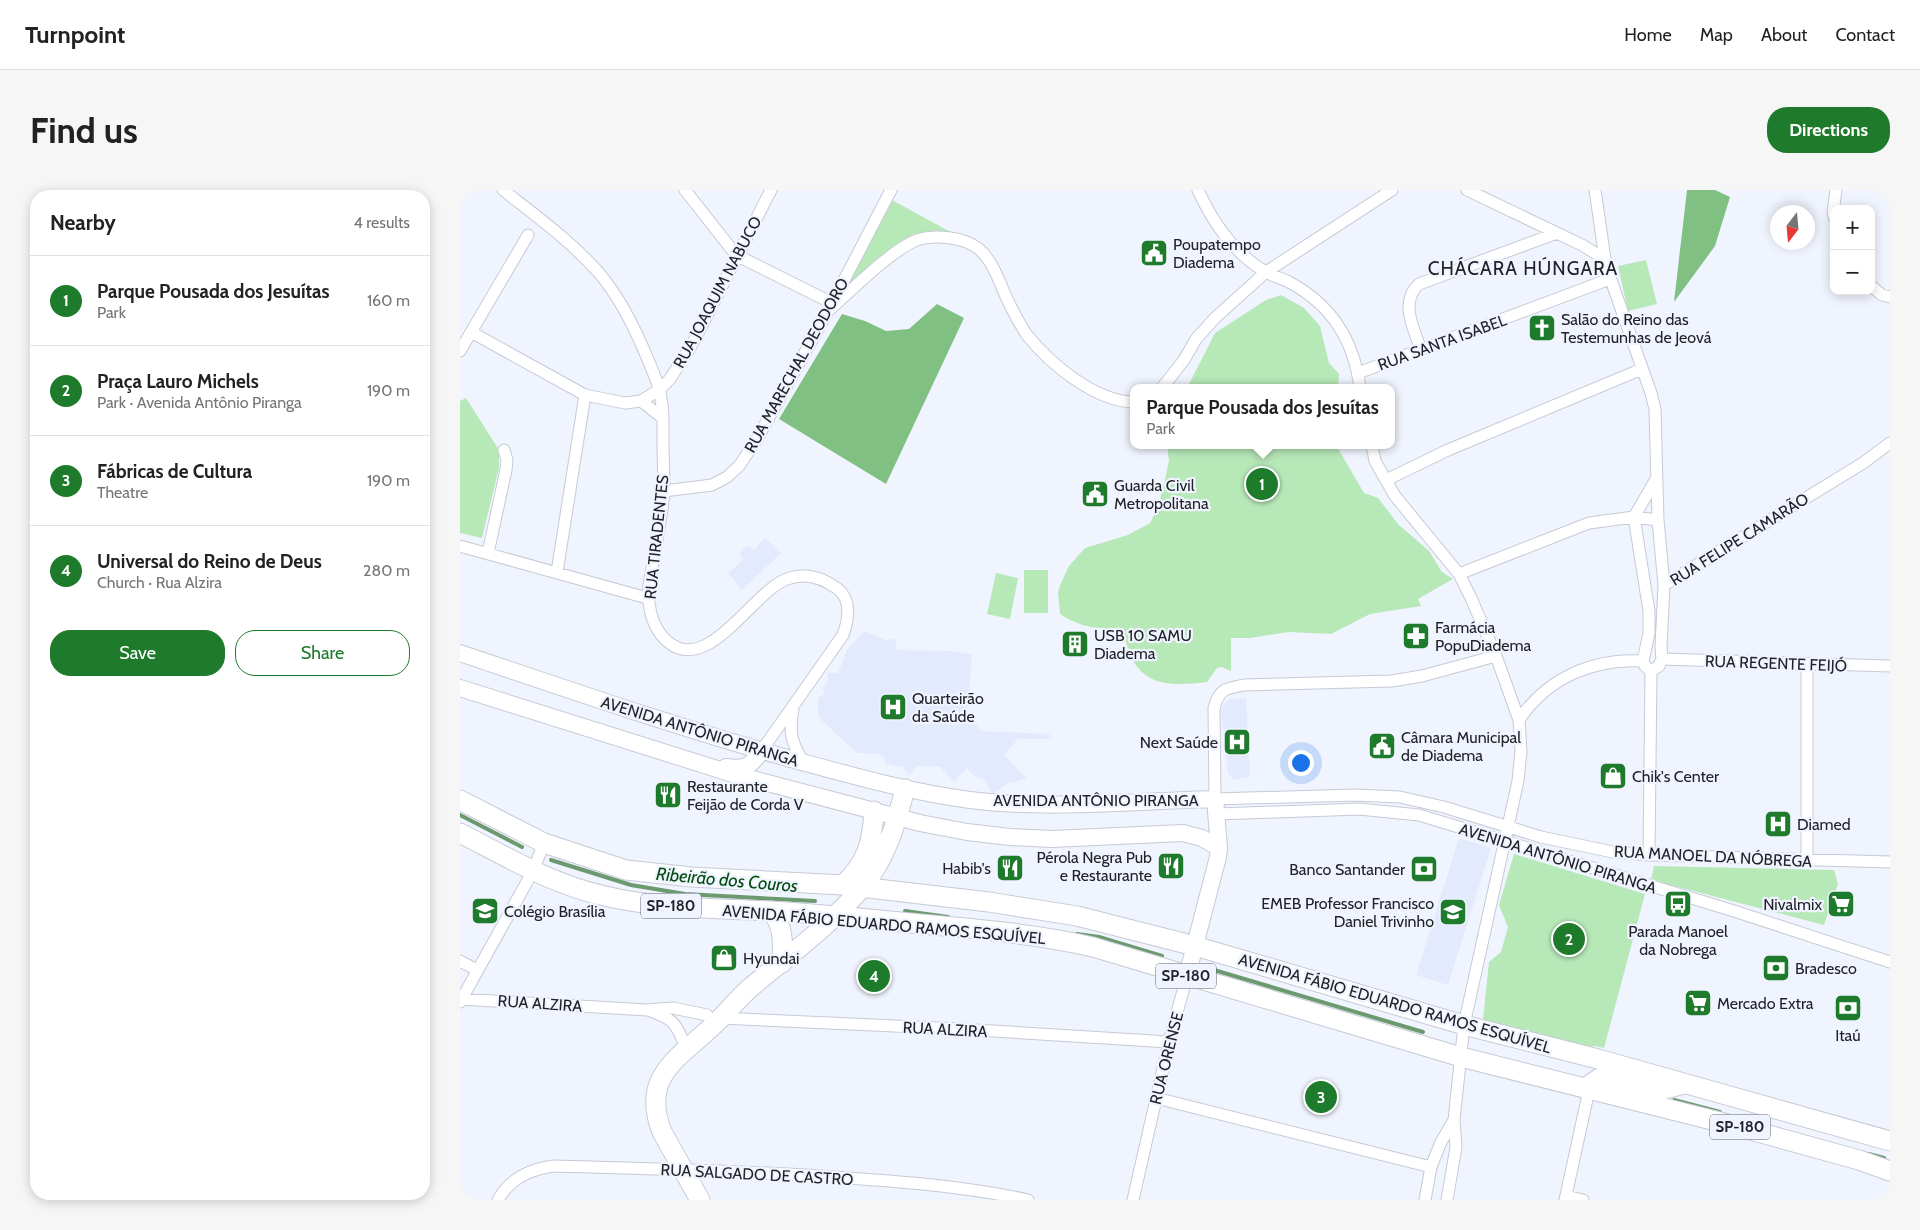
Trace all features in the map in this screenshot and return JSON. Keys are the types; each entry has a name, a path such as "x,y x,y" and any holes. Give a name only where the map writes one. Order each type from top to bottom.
{"main road":[{"name":"AVENIDA ANTÔNIO PIRANGA","path":"460,653 620,707 803,762 905,789 971,800 1012,803 1216,806"},
{"name":"AVENIDA ANTÔNIO PIRANGA","path":"460,688 733,774 897,817 967,832 1018,837 1087,838 1183,833 1202,838 1219,848"},
{"path":"689,760 741,768 754,762 762,750"},
{"path":"686,1200 677,1170 657,1120 655,1108 661,1078 712,1021 732,994 749,989 782,963 834,917 862,888 881,860 905,789"},
{"name":"AVENIDA FÁBIO EDUARDO RAMOS ESQUÍVEL","path":"460,800 544,843 615,867 653,874 834,885 1040,909 1076,916 1195,946 1464,1025 1890,1141"},
{"name":"RUA ORENSE","path":"1187,976 1219,848 1216,806"},
{"path":"834,917 835,911 831,892 834,885 854,876 868,853 874,811"},
{"name":"AVENIDA FÁBIO EDUARDO RAMOS ESQUÍVEL","path":"460,833 532,871 573,887 604,896 640,903 691,908 772,911 990,930 1053,938 1093,947 1461,1057 1736,1126 1890,1170"},
{"path":"772,911 781,926 784,939 782,963"},
{"path":"700,1200 647,1128 643,1102 646,1085 653,1068 682,1038 712,1021"},
{"path":"1589,1090 1592,1083 1600,1078 1661,1090 1685,1084"}],"street":[{"name":"RUA TIRADENTES","path":"502,190 569,243 600,274 630,319 659,390 663,418 664,491 647,598 660,634 668,643 691,650 700,649 716,640 785,579 804,576 822,579 840,590 848,606 848,615 843,635 762,750"},
{"path":"685,190 736,255 830,307 885,261 909,244 929,238 944,238 964,243 981,252 993,269 1009,303 1027,334 1053,362 1102,396 1130,401"},
{"name":"RUA JOAQUIM NABUCO","path":"641,401 659,390 670,379 694,341 770,190"},
{"name":"RUA MARECHAL DEODORO","path":"664,491 712,484 727,476 739,466 757,439 830,307 891,190"},
{"path":"1198,190 1207,210 1228,240 1247,258 1266,272 1289,282 1318,302 1338,325 1352,350 1360,384"},
{"path":"1165,384 1184,360 1196,339 1215,318 1266,272 1392,190"},
{"path":"1467,190 1582,244 1600,256 1606,266"},
{"path":"1595,190 1606,266 1652,393 1655,409 1658,520 1664,585 1645,583"},
{"path":"1835,205 1836,190"},
{"path":"1420,350 1408,310 1412,290 1419,284 1557,233"},
{"path":"460,351 528,235"},
{"name":"RUA SANTA ISABEL","path":"1358,372 1610,279"},
{"path":"1875,289 1882,295 1890,297"},
{"path":"471,332 585,395 625,402 641,401 663,418"},
{"path":"1386,480 1448,450 1642,369"},
{"path":"557,572 585,395"},
{"name":"RUA FELIPE CAMARÃO","path":"1662,659 1664,585 1863,463 1890,443"},
{"path":"1373,449 1376,461 1395,496 1459,574 1496,656 1519,720 1521,751 1518,781 1464,1025 1454,1120 1456,1147 1448,1197 1427,1195 1431,1167 1441,1142 1454,1120"},
{"path":"488,553 506,470 507,460 504,450"},
{"path":"1634,516 1656,479"},
{"path":"1459,574 1589,522 1634,516 1658,520"},
{"name":"RUA FELIPE CAMARÃO","path":"1634,516 1650,620 1643,661"},
{"path":"460,546 647,598"},
{"path":"1216,806 1214,708 1216,700 1223,690 1244,685 1390,681 1422,676 1496,656"},
{"path":"1651,670 1660,666 1662,659"},
{"name":"RUA REGENTE FEIJÓ","path":"1662,659 1890,666"},
{"path":"1519,720 1532,702 1554,683 1586,667 1601,663 1630,660 1643,661 1645,666 1651,670"},
{"path":"1807,664 1807,860"},
{"path":"1649,855 1651,670"},
{"path":"793,707 791,737 793,746 803,762"},
{"name":"AVENIDA ANTÔNIO PIRANGA","path":"1216,806 1355,795 1386,796 1421,801 1508,828"},
{"name":"AVENIDA ANTÔNIO PIRANGA","path":"1216,806 1359,809 1419,815 1734,911 1890,962"},
{"name":"RUA MANOEL DA NÓBREGA","path":"1508,828 1613,852 1649,855 1890,862"},
{"path":"461,1000 532,871 544,843"},
{"path":"460,961 477,970"},
{"name":"RUA ORENSE","path":"1133,1200 1169,1042 1187,976"},
{"name":"RUA ALZIRA","path":"461,1000 647,1010 673,1008 712,1021 960,1029 1169,1042"},
{"name":"RUA ALZIRA","path":"647,1010 672,1021 678,1027 682,1038"},
{"path":"1583,1200 1565,1198 1589,1090"},
{"path":"1156,1098 1431,1167"},
{"name":"RUA SALGADO DE CASTRO","path":"498,1200 512,1181 538,1168 554,1166 767,1172 963,1188 1028,1200"}],"shaded area":[{"path":"765,538 781,553 742,590 728,573 744,559 739,554 747,545 754,550"},
{"name":"Quarteirão da Saúde","path":"864,631 886,640 895,639 897,650 951,651 972,654 967,715 982,731 1049,734 1052,739 1018,739 1004,755 1027,779 1008,783 993,794 983,779 975,777 967,768 954,781 940,767 918,766 909,775 902,766 893,766 885,763 884,758 878,754 857,753 818,717 818,699 824,693 823,687 828,682 827,673 838,673 847,650"},
{"name":"Next Saúde","path":"1246,698 1250,777 1233,780 1228,773 1221,711 1223,705 1230,699"},
{"name":"EMEB Professor Francisco Daniel Trivinho","path":"1459,838 1491,848 1448,985 1416,975"}],"green space":[{"path":"1687,190 1715,190 1730,197 1715,246 1674,302"},
{"path":"892,200 978,247 919,236 833,301"},
{"path":"1646,260 1657,304 1628,311 1618,266"},
{"path":"1281,295 1304,308 1320,326 1329,363 1339,374 1338,384 1189,384 1215,333 1266,300"},
{"path":"937,304 964,318 886,484 779,419 842,314 865,321 886,331 909,329"},
{"path":"466,398 499,450 499,468 482,538 460,533 460,401"},
{"path":"1168,449 1338,449 1364,493 1378,498 1398,524 1429,551 1442,572 1453,579 1418,599 1421,606 1370,614 1331,634 1289,632 1250,638 1231,638 1231,671 1222,667 1217,668 1207,682 1175,684 1155,680 1139,669 1132,659 1125,640 1117,632 1110,629 1083,625 1060,614 1058,592 1069,566 1085,548 1128,535 1150,523 1159,504 1169,460"},
{"path":"1024,570 1048,570 1048,613 1024,613"},
{"path":"996,573 1018,578 1010,619 987,614"},
{"path":"1514,854 1645,894 1604,1048 1595,1046 1585,1047 1504,1027 1483,1019 1489,962 1501,952 1508,927 1499,905"},
{"path":"1654,866 1834,870 1838,884 1824,925 1651,880"}],"waterway":[{"name":"Ribeirão dos Couros","path":"460,815 522,847"},
{"name":"Ribeirão dos Couros","path":"551,860 631,885 685,894 815,901"},
{"name":"Ribeirão dos Couros","path":"905,911 948,917"},
{"name":"Ribeirão dos Couros","path":"1077,934 1099,937 1162,956"},
{"path":"1214,970 1423,1032"},
{"path":"1674,1100 1720,1112"},
{"path":"1869,1154 1884,1158"}],"place":[{"name":"Poupatempo Diadema","path":"1154,253"},
{"name":"Salão do Reino das Testemunhas de Jeová","path":"1542,328"},
{"name":"Parque Pousada dos Jesuítas","path":"1262,484"},
{"name":"Guarda Civil Metropolitana","path":"1095,494"},
{"name":"Farmácia PopuDiadema","path":"1416,636"},
{"name":"USB 10 SAMU Diadema","path":"1075,644"},
{"name":"Quarteirão da Saúde","path":"893,707"},
{"name":"Next Saúde","path":"1237,742"},
{"name":"Câmara Municipal de Diadema","path":"1382,746"},
{"name":"Chik's Center","path":"1613,776"},
{"name":"Restaurante Feijão de Corda V","path":"668,795"},
{"name":"Diamed","path":"1778,824"},
{"name":"Pérola Negra Pub e Restaurante","path":"1171,866"},
{"name":"Habib's","path":"1010,868"},
{"name":"Banco Santander","path":"1424,869"},
{"name":"Parada Manoel da Nobrega","path":"1678,904"},
{"name":"Nivalmix","path":"1841,904"},
{"name":"Colégio Brasília","path":"485,911"},
{"name":"EMEB Professor Francisco Daniel Trivinho","path":"1453,912"},
{"name":"Praça Lauro Michels","path":"1569,939"},
{"name":"Hyundai","path":"724,958"},
{"name":"Bradesco","path":"1776,968"},
{"name":"Universal do Reino de Deus","path":"874,976"},
{"name":"Mercado Extra","path":"1698,1003"},
{"name":"Itaú","path":"1848,1008"},
{"name":"Fábricas de Cultura","path":"1321,1097"}],"district":[{"name":"CHÁCARA HÚNGARA","path":"1523,268"}]}
